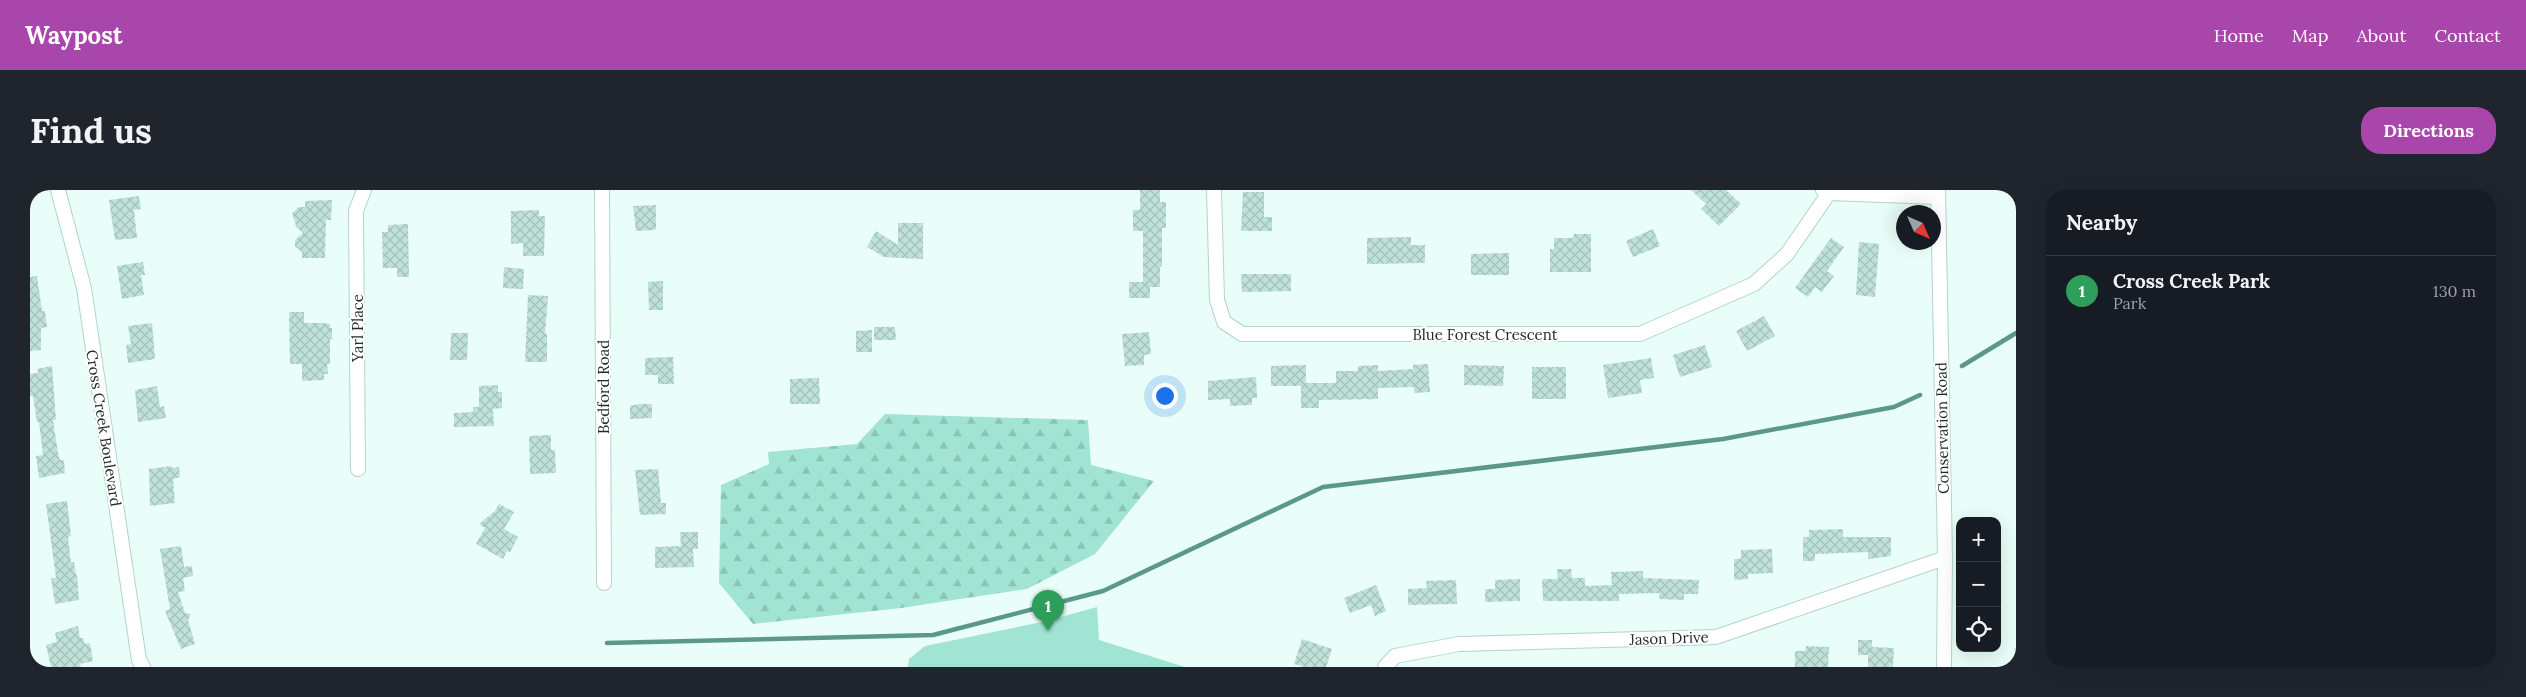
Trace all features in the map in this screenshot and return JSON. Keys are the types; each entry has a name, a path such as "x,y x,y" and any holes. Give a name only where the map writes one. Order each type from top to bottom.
{"street":[{"name":"Cross Creek Boulevard","path":"58,190 84,288 139,660 143,667"},
{"name":"Yarl Place","path":"358,469 356,211 364,190"},
{"name":"Bedford Road","path":"602,190 604,583"},
{"name":"Blue Forest Crescent","path":"1214,190 1217,300 1224,322 1242,334 1640,334 1754,284 1787,254 1826,191"},
{"path":"1826,191 1938,193"},
{"name":"Conservation Road","path":"1938,193 1945,558 1944,667"},
{"name":"Jason Drive","path":"1385,667 1396,656 1459,644 1716,637 1945,558"}],"green space":[{"path":"885,414 1088,420 1091,465 1154,481 1095,554 1027,589 901,608 753,624 719,583 721,485 769,464 768,452 857,444"},
{"path":"1097,607 1099,640 1185,667 908,667 909,659 925,646 1042,622"}],"building":[{"path":"1140,190 1160,190 1160,202 1166,202 1166,228 1162,228 1160,287 1150,287 1150,298 1129,298 1129,282 1143,282 1143,231 1133,231 1133,210 1140,210"},
{"path":"1691,190 1726,190 1741,204 1719,226 1701,209 1706,204"},
{"path":"1243,192 1264,192 1264,217 1272,217 1272,231 1241,231"},
{"path":"139,196 141,209 134,210 137,238 115,240 109,200"},
{"path":"332,200 331,220 326,220 325,258 302,258 302,252 295,246 295,240 303,233 296,226 292,213 299,207 305,207 305,201"},
{"path":"656,205 656,230 636,231 633,206"},
{"path":"539,210 539,216 545,216 544,256 523,256 523,243 511,244 511,211"},
{"path":"898,223 923,223 923,259 884,257 867,247 876,231 898,245"},
{"path":"408,224 409,277 397,277 397,268 383,268 382,232 388,232 388,225"},
{"path":"1653,229 1660,246 1633,257 1626,241"},
{"path":"1574,234 1591,234 1591,272 1550,272 1550,249 1554,249 1554,238 1573,238"},
{"path":"1411,237 1411,245 1425,245 1425,263 1367,264 1367,238"},
{"path":"1831,238 1844,247 1827,271 1834,276 1822,292 1815,287 1808,297 1795,288"},
{"path":"1859,242 1879,244 1875,297 1856,295"},
{"path":"1509,253 1509,275 1471,275 1471,254"},
{"path":"143,262 145,275 141,275 144,295 122,299 117,266"},
{"path":"504,267 524,269 523,289 503,288"},
{"path":"1241,274 1291,274 1291,291 1242,292"},
{"path":"37,276 42,311 45,311 47,327 41,328 41,350 30,351 30,277"},
{"path":"663,281 663,310 649,310 648,282"},
{"path":"528,295 548,296 545,334 547,334 547,362 525,362"},
{"path":"289,312 304,312 304,323 330,324 332,339 330,339 330,364 327,364 328,374 324,374 324,380 302,381 302,364 290,364"},
{"path":"1764,316 1775,336 1747,351 1736,331"},
{"path":"152,323 155,359 128,363 126,345 131,344 128,326"},
{"path":"874,327 895,327 896,340 874,340"},
{"path":"872,330 872,352 856,352 856,331"},
{"path":"1149,332 1151,354 1144,355 1144,365 1125,366 1122,334"},
{"path":"451,333 468,333 467,360 450,360"},
{"path":"1705,345 1712,367 1680,377 1673,355"},
{"path":"673,357 674,384 658,384 658,375 645,375 645,358"},
{"path":"1651,358 1654,378 1640,380 1642,393 1608,398 1603,365"},
{"path":"1428,364 1430,392 1414,393 1414,387 1378,388 1378,399 1319,400 1319,408 1301,408 1301,386 1271,386 1271,366 1306,365 1306,383 1336,383 1336,371 1358,371 1358,366 1378,365 1378,371 1413,369 1413,365"},
{"path":"1464,365 1504,366 1503,386 1464,385"},
{"path":"52,366 56,420 53,420 58,453 60,460 64,460 65,473 39,478 36,456 43,455 39,422 37,422 33,396 30,396 30,374 38,373 37,369"},
{"path":"1532,367 1566,367 1566,399 1532,399"},
{"path":"1256,377 1257,398 1252,398 1252,405 1230,406 1230,399 1208,400 1208,381"},
{"path":"819,378 820,404 790,404 790,379"},
{"path":"498,385 498,392 502,392 502,408 493,409 494,426 454,427 454,413 473,412 473,407 479,407 479,386"},
{"path":"157,386 160,407 164,406 166,418 138,422 135,390"},
{"path":"652,404 652,418 630,419 630,406"},
{"path":"551,435 551,450 555,450 556,473 530,474 529,436"},
{"path":"171,466 172,468 179,467 180,477 173,479 175,503 150,506 149,469"},
{"path":"658,469 661,503 666,503 666,514 640,515 635,470"},
{"path":"67,501 71,536 68,537 71,563 74,562 77,575 79,600 55,604 51,578 56,578 46,504"},
{"path":"499,504 514,512 504,529 518,537 510,552 507,551 503,559 476,544 485,528 479,524 495,511"},
{"path":"1843,529 1843,537 1891,537 1891,556 1868,559 1868,552 1815,554 1815,561 1803,561 1803,537 1809,537 1809,530"},
{"path":"680,532 698,532 698,549 693,549 694,567 655,568 655,547 681,546"},
{"path":"181,546 184,567 192,566 193,576 183,578 185,591 178,592 185,613 191,614 188,620 195,644 181,649 165,611 170,609 160,549"},
{"path":"1772,549 1773,573 1748,574 1748,579 1734,580 1734,559 1741,559 1741,550"},
{"path":"1557,569 1571,569 1572,578 1585,578 1585,586 1612,585 1611,572 1643,571 1643,578 1699,580 1698,594 1684,594 1684,600 1659,599 1659,593 1619,594 1619,601 1543,601 1542,579 1558,579"},
{"path":"1520,579 1520,601 1485,602 1485,589 1495,589 1495,580"},
{"path":"1456,580 1457,604 1408,605 1408,589 1427,588 1426,581"},
{"path":"1376,585 1386,611 1375,616 1371,605 1350,613 1344,598"},
{"path":"78,626 80,638 83,638 85,644 90,643 93,661 80,664 81,667 51,667 46,645 57,642 55,633"},
{"path":"1302,639 1332,649 1326,667 1304,667 1294,664"},
{"path":"1858,640 1872,640 1872,647 1894,648 1893,667 1868,667 1868,655 1858,655"},
{"path":"1806,646 1829,647 1828,667 1795,667 1795,651 1805,651"}],"waterway":[{"path":"1962,366 2016,333"},
{"path":"607,643 933,635 1103,591 1323,487 1723,439 1894,407 1920,395"}],"place":[{"name":"Cross Creek Park","path":"1048,631"}]}
